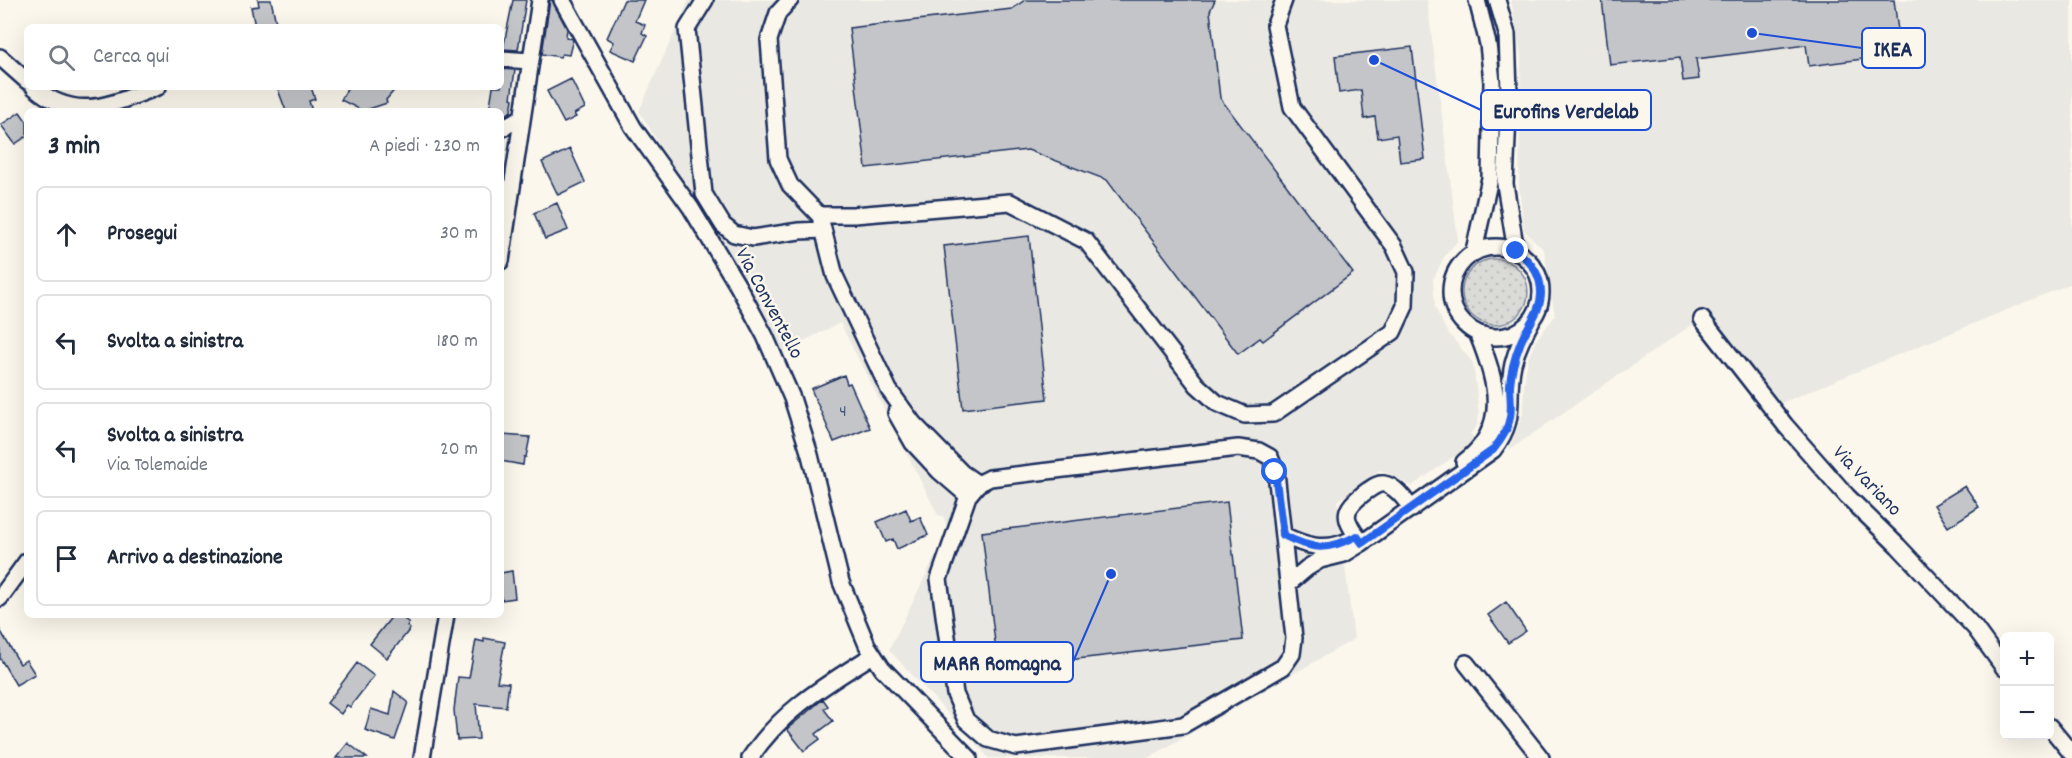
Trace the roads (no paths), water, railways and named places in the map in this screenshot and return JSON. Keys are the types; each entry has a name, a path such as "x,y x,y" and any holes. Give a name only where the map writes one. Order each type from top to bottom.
{"street":[{"path":"504,240 540,0"},
{"name":"Via Conventello","path":"562,0 633,127 691,208 765,336 792,398 810,455 841,582 867,645 882,668 969,758"},
{"path":"705,0 687,29 704,194 723,225 734,234 753,238 799,231 854,215 1010,202 1086,241 1197,385 1217,403 1245,415 1273,414 1393,332 1405,306 1406,272 1394,246 1293,107 1275,25 1284,0"},
{"path":"790,0 778,14 769,40 778,159 790,185 821,223 835,276 889,390 913,423 962,473 973,490"},
{"path":"1474,252 1490,178 1492,82 1488,44 1477,0"},
{"path":"1497,0 1507,34 1509,92 1505,184 1516,251"},
{"path":"0,57 24,78"},
{"path":"504,58 530,61"},
{"path":"39,90 70,107 98,108 149,90"},
{"path":"504,127 522,117"},
{"path":"1288,584 1307,567 1320,560 1344,554 1409,505 1493,450 1503,437 1510,417 1510,385 1513,364 1520,343 1539,307 1540,282 1530,263 1516,251 1502,247 1488,247 1462,260 1454,273 1450,287 1451,302 1456,315 1466,327 1478,335 1493,338 1508,336 1521,330 1532,320"},
{"name":"Via Variano","path":"1702,320 1785,425 1847,496 1899,546 1967,620 2000,663"},
{"path":"1409,505 1466,460 1485,441 1494,423 1495,395 1490,364 1478,335"},
{"path":"1238,448 1259,451 1270,457 1275,472 1294,639 1293,654 1283,667 1183,725 1016,747 988,739 966,720 955,694 939,579 973,490 990,478 1238,448"},
{"path":"1360,540 1350,527 1347,512 1351,503 1376,485 1385,484 1396,491 1409,505"},
{"path":"1283,535 1296,542 1315,547 1338,546 1360,540"},
{"path":"0,598 24,565"},
{"path":"422,758 445,618"},
{"path":"750,758 771,729 804,700 873,656"},
{"path":"1466,663 1541,758"},
{"path":"2054,734 2072,754"}],"place":[{"name":"IKEA","path":"1752,33"},
{"name":"Eurofins Verdelab","path":"1374,60"},
{"name":"MARR Romagna","path":"1111,574"}]}
